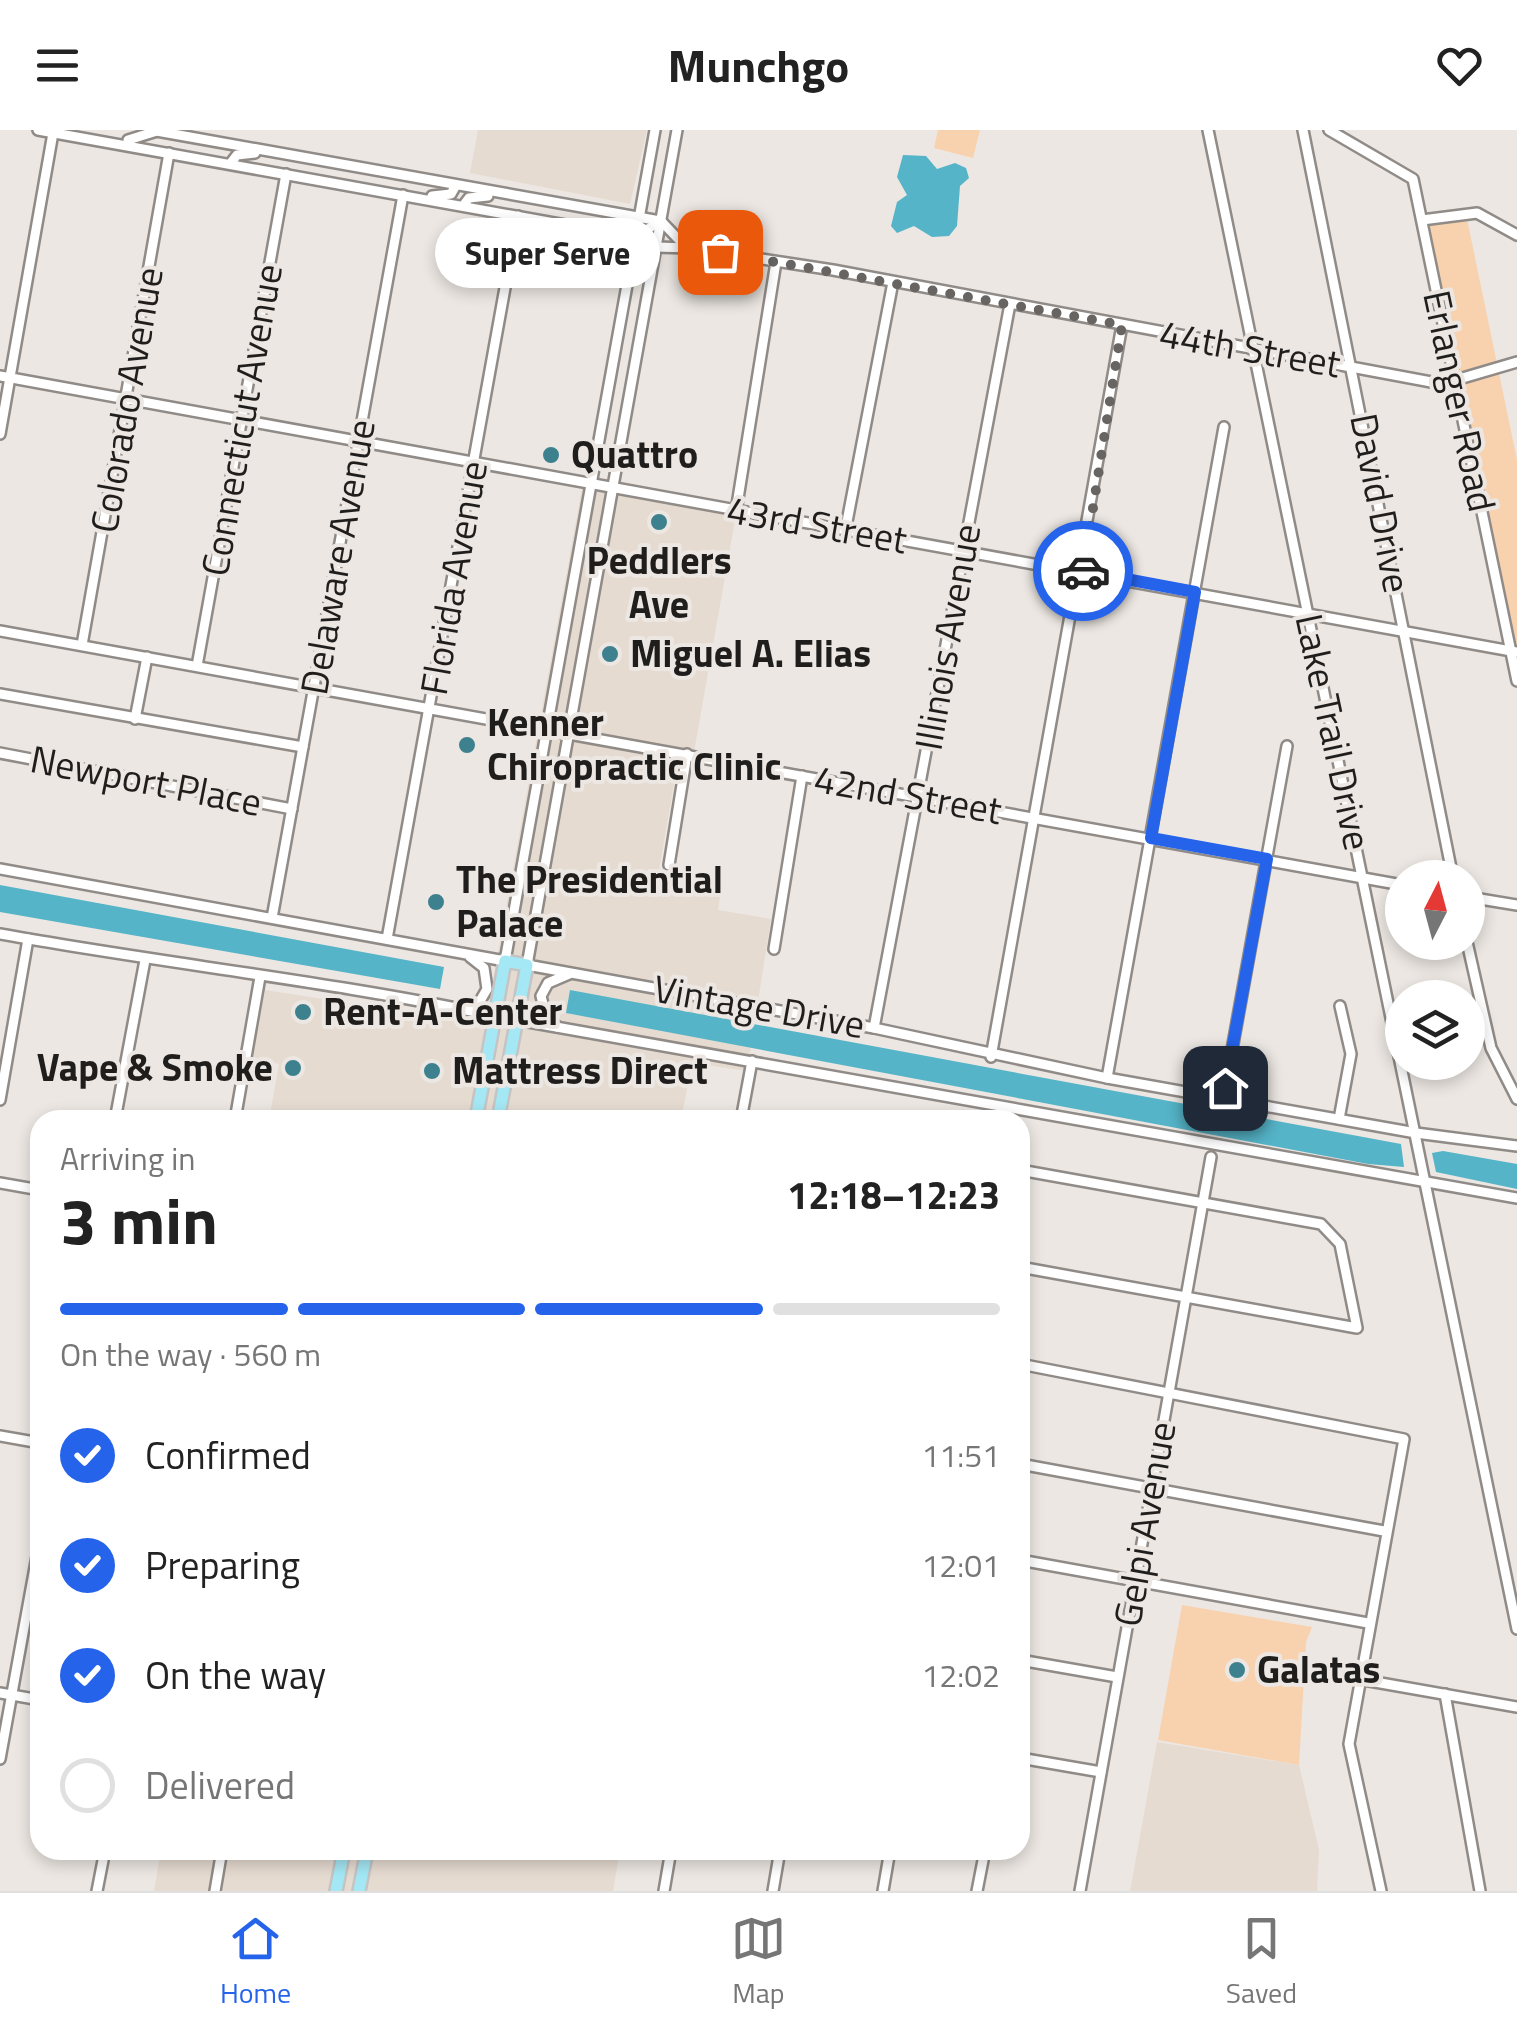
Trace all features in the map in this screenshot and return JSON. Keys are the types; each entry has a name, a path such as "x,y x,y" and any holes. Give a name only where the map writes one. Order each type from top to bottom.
{"main road":[{"name":"Vintage Drive","path":"505,961 527,965"},
{"path":"478,1110 505,961"},
{"path":"500,1110 527,965"},
{"name":"Vintage Drive","path":"494,1016 516,1020"},
{"path":"336,1891 342,1860"},
{"path":"360,1891 364,1860"}],"street":[{"path":"38,130 636,236 660,221"},
{"path":"84,138 134,142 155,130 660,221 677,242 691,248"},
{"path":"505,961 656,130"},
{"path":"527,965 677,130"},
{"name":"Lake Trail Drive","path":"1208,130 1517,1629"},
{"name":"David Drive","path":"1303,130 1449,860"},
{"name":"Erlanger Road","path":"1328,130 1413,180 1514,651 1517,681"},
{"path":"0,434 5,377 53,132"},
{"name":"Colorado Avenue","path":"82,646 169,154"},
{"path":"230,164 241,154 282,154"},
{"name":"Connecticut Avenue","path":"197,666 286,174"},
{"path":"407,196 451,194 456,185"},
{"path":"462,206 476,195 516,196"},
{"name":"Delaware Avenue","path":"272,918 407,196"},
{"path":"568,225 580,215 605,212"},
{"path":"1422,220 1477,213 1517,235"},
{"name":"Florida Avenue","path":"387,939 518,216"},
{"path":"639,218 656,247"},
{"name":"44th Street","path":"656,247 691,248 893,282 1454,384"},
{"path":"736,511 776,262"},
{"path":"845,532 893,282"},
{"name":"Illinois Avenue","path":"874,1028 1010,304"},
{"path":"991,1057 1122,325"},
{"path":"1454,384 1460,376 1517,362"},
{"name":"43rd Street","path":"5,377 1514,651"},
{"path":"1107,1078 1224,427"},
{"name":"42nd Street","path":"0,630 568,736 688,754 1385,881"},
{"path":"135,719 147,657"},
{"path":"0,694 303,747"},
{"path":"1223,1099 1287,746"},
{"name":"Newport Place","path":"0,753 292,809"},
{"path":"669,865 688,754"},
{"path":"774,949 802,776"},
{"name":"Vintage Drive","path":"0,869 505,961"},
{"path":"1485,900 1517,905"},
{"name":"Vintage Drive","path":"0,934 144,960 361,988 494,1016"},
{"path":"0,1100 28,940"},
{"path":"458,1008 480,1001 488,984 484,968 460,952"},
{"path":"118,1110 144,960"},
{"path":"1471,960 1491,1048 1517,1099"},
{"name":"Vintage Drive","path":"527,965 874,1028 991,1057 1416,1133 1517,1146"},
{"path":"558,1027 544,1012 541,996 548,983 572,973"},
{"path":"237,1110 260,977"},
{"path":"1339,1119 1351,1054 1340,1006"},
{"name":"Vintage Drive","path":"516,1020 1022,1110"},
{"path":"743,1110 752,1061"},
{"name":"Vintage Drive","path":"1030,1111 1517,1198"},
{"name":"Gelpi Avenue","path":"1080,1891 1211,1158"},
{"path":"1030,1172 1321,1224 1333,1232 1340,1244 1357,1328 1030,1269"},
{"path":"0,1183 30,1188"},
{"path":"1030,1366 1404,1439 1384,1531 1349,1744 1380,1891"},
{"path":"0,1436 30,1442"},
{"path":"1030,1466 1384,1531"},
{"path":"1030,1562 1368,1624"},
{"path":"0,1759 6,1694 30,1585"},
{"path":"1030,1662 1117,1677"},
{"path":"1358,1679 1517,1707"},
{"path":"1445,1694 1480,1891"},
{"path":"1030,1760 1100,1772"},
{"path":"97,1891 103,1860"},
{"path":"215,1891 220,1860"},
{"path":"664,1891 669,1860"},
{"path":"774,1891 779,1860"},
{"path":"883,1891 888,1860"},
{"path":"977,1891 982,1860"}],"shaded area":[{"path":"478,130 647,130 630,204 470,173"},
{"path":"938,130 980,130 973,158 934,148"},
{"path":"1467,219 1517,460 1517,653 1429,223"},
{"path":"582,488 736,515 694,752 680,750 659,870 722,882 718,910 771,919 747,1071 692,1063 683,1110 271,1110 279,1064 252,1059 265,990 485,1024"},
{"name":"Galatas","path":"1182,1605 1312,1627 1306,1642 1299,1765 1158,1740"},
{"path":"1157,1742 1299,1765 1319,1850 1317,1891 1130,1891"},
{"path":"159,1860 618,1860 613,1891 154,1891"}],"water":[{"path":"903,155 926,156 937,169 955,163 966,168 969,178 960,186 957,226 949,236 932,237 914,226 897,233 891,226 897,202 907,195 897,177"},
{"path":"0,885 444,967 440,989 0,912"},
{"path":"570,990 1401,1144 1404,1167 1368,1164 566,1013"},
{"path":"1443,1151 1517,1164 1517,1189 1436,1172 1432,1153"}],"way so far":[{"path":"720,252 1122,325 1083,571"}],"place":[{"name":"Super Serve","path":"720,252"},
{"name":"Quattro","path":"551,455"},
{"name":"Peddlers Ave","path":"659,522"},
{"name":"Miguel A. Elias","path":"610,654"},
{"name":"Kenner Chiropractic Clinic","path":"467,745"},
{"name":"The Presidential Palace","path":"436,902"},
{"name":"Rent-A-Center","path":"303,1012"},
{"name":"Vape & Smoke","path":"293,1068"},
{"name":"Mattress Direct","path":"432,1071"},
{"name":"Galatas","path":"1237,1670"}],"route":[{"path":"1083,571 1195,592 1151,838 1267,859 1225,1088"}]}
